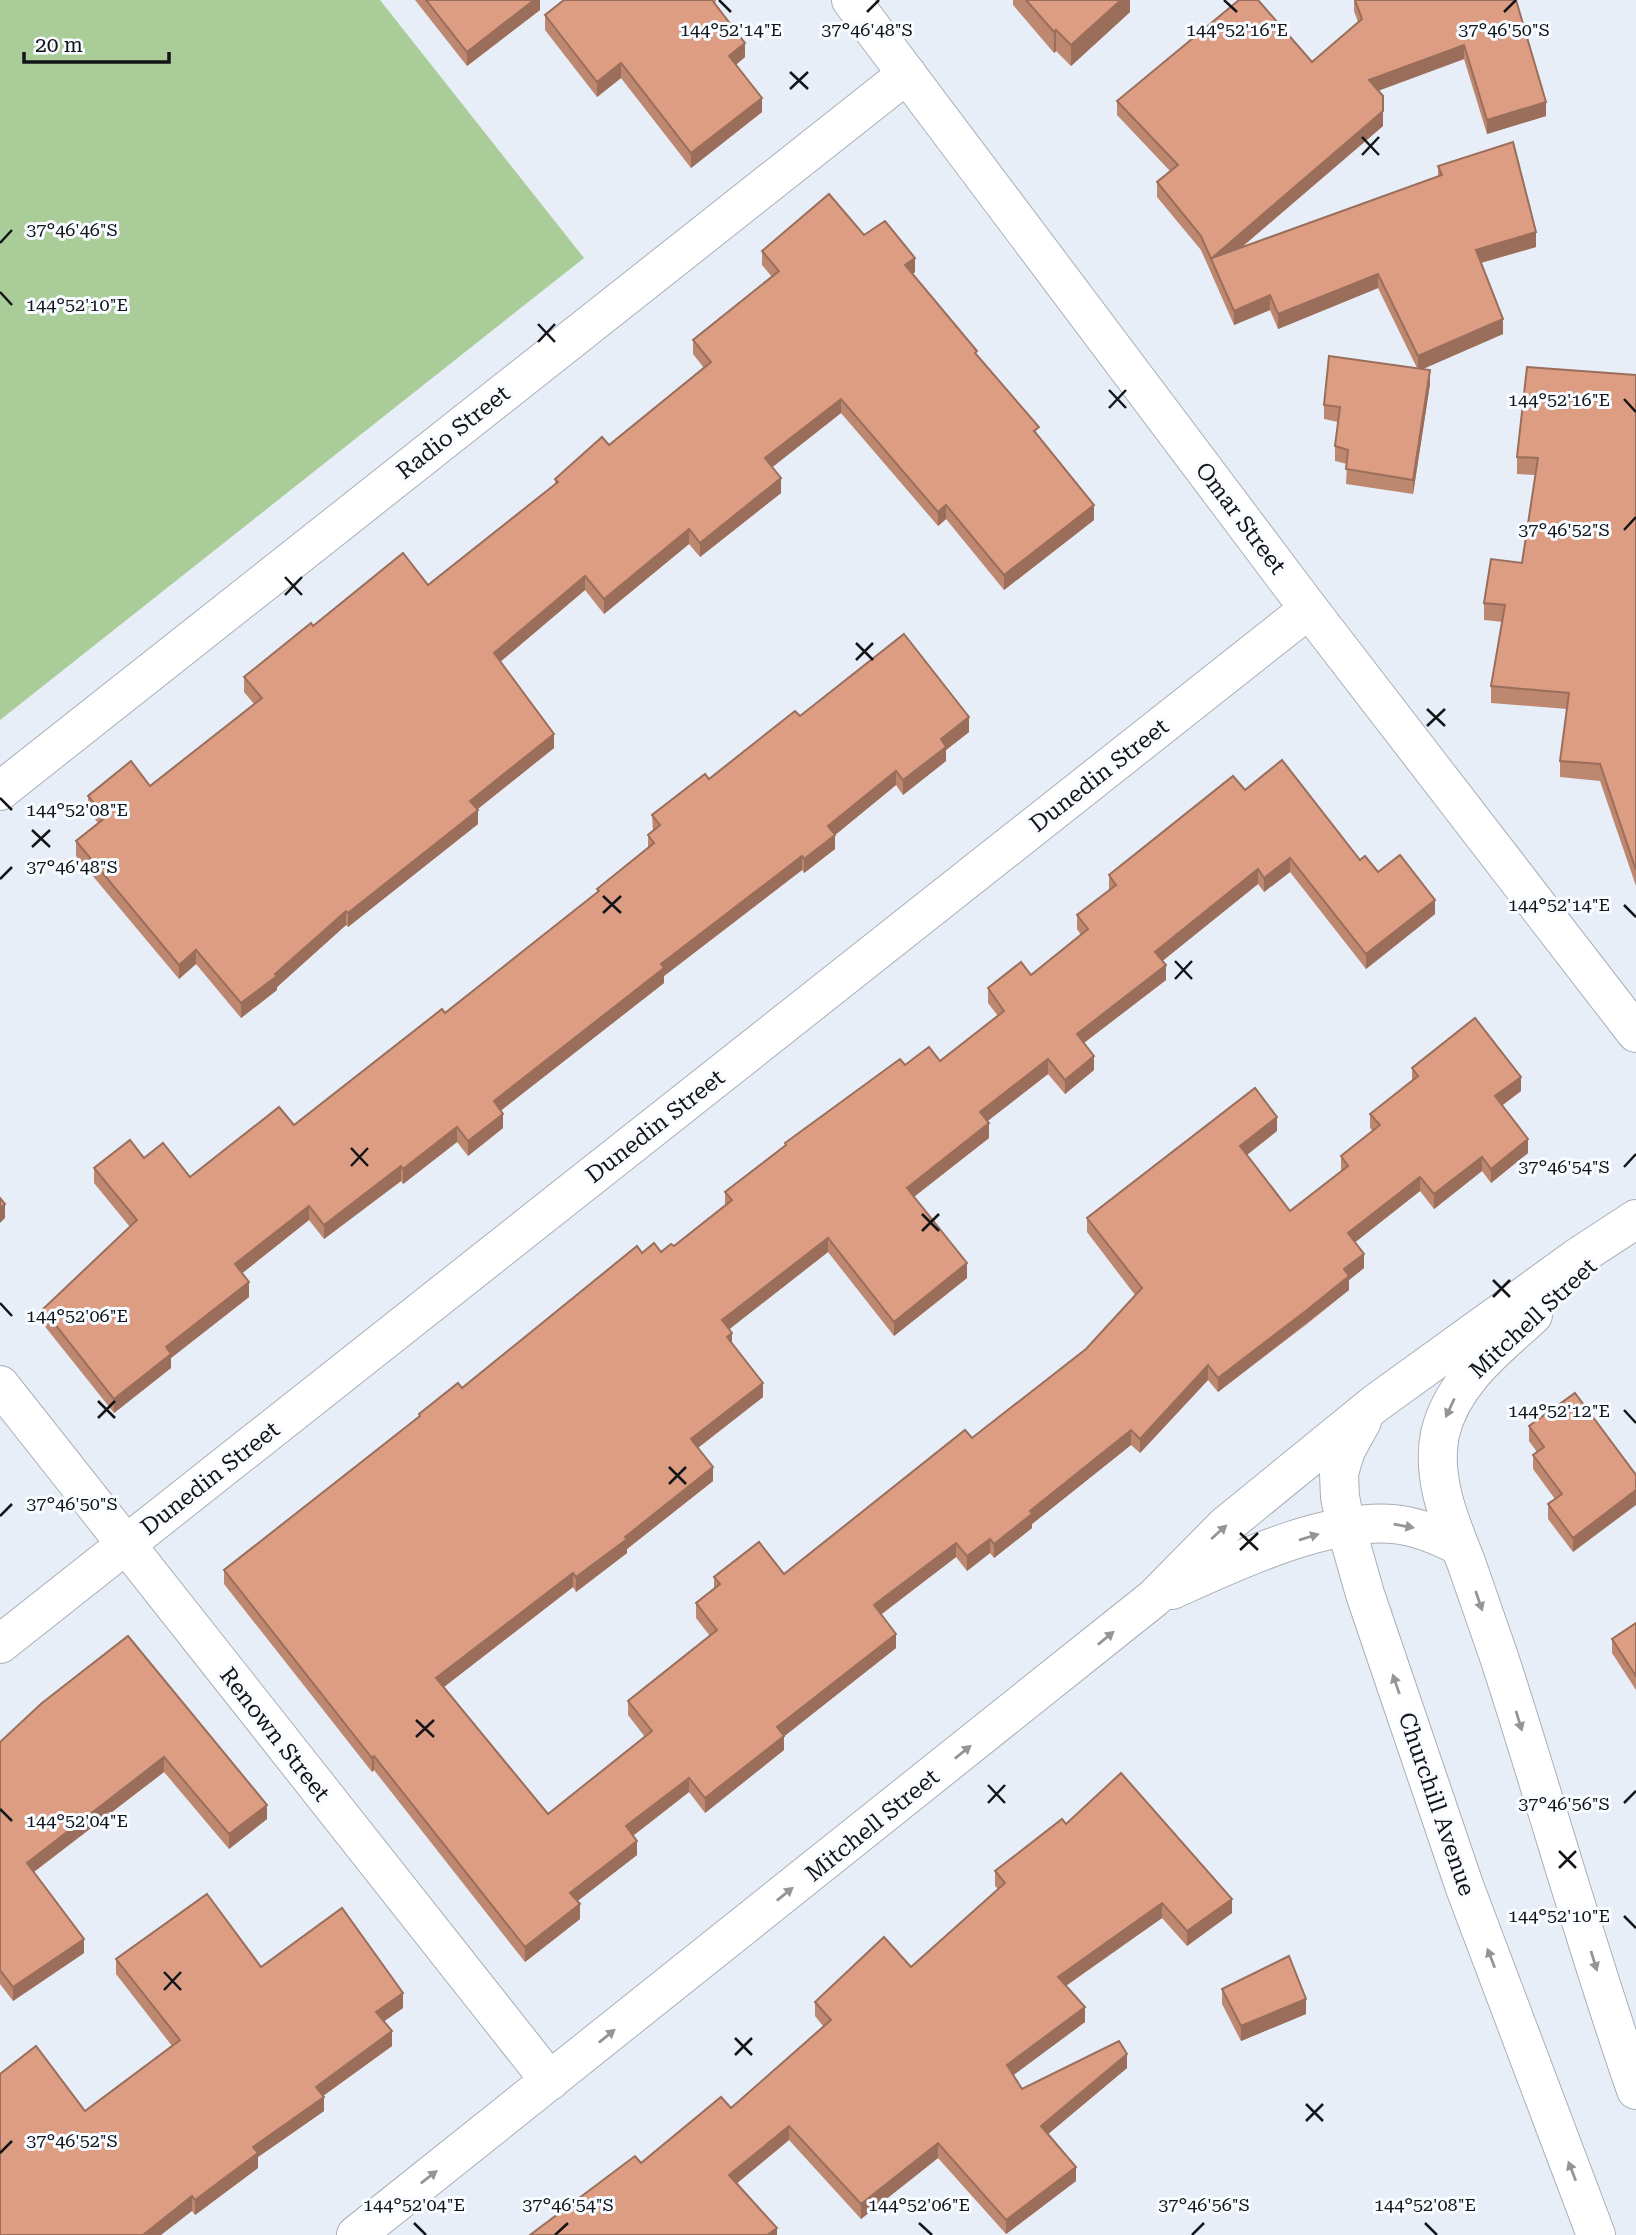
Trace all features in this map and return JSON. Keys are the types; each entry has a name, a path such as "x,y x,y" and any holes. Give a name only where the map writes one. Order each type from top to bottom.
{"street":[{"name":"Omar Street","path":"851,0 1309,609 1636,1033"},
{"name":"Radio Street","path":"0,791 907,74"},
{"name":"Dunedin Street","path":"0,1644 1309,609"},
{"name":"Mitchell Street","path":"356,2235 1154,1598 1225,1526 1376,1403 1578,1257 1636,1221"},
{"name":"Mitchell Street","path":"1459,1546 1442,1492 1438,1466 1440,1434 1452,1403 1461,1387 1484,1360 1636,1221"},
{"name":"Renown Street","path":"0,1385 550,2081"},
{"name":"Mitchell Street","path":"1346,1527 1339,1484 1342,1461 1358,1426 1376,1403"},
{"path":"1154,1598 1252,1556 1346,1527 1397,1525 1429,1532 1459,1546 1498,1656 1636,2091"},
{"name":"Churchill Avenue","path":"1346,1527 1465,1888 1596,2235"}],"green space":[{"path":"0,0 380,0 584,258 0,720"}],"building":[{"path":"426,0 534,0 467,52"},
{"path":"564,0 712,0 745,43 729,56 762,98 691,153 621,63 597,82 545,15"},
{"path":"1026,0 1121,0 1071,45 1056,30 1054,32"},
{"path":"1239,0 1258,0 1312,62 1362,19 1355,0 1516,0 1546,102 1487,120 1464,45 1369,80 1383,96 1383,111 1212,258 1442,175 1438,166 1513,142 1536,232 1476,250 1503,319 1418,356 1378,274 1278,314 1270,295 1234,311 1201,236 1157,182 1178,165 1117,101"},
{"path":"829,194 864,235 885,221 915,258 905,265 977,351 975,353 1039,427 1034,431 1094,505 1004,575 946,505 938,512 841,399 765,458 781,478 700,543 689,529 604,599 585,576 494,653 554,734 470,801 478,810 348,913 346,911 275,974 277,976 241,1003 196,950 179,965 76,841 106,817 88,796 131,761 150,786 262,698 244,677 311,623 313,626 403,553 428,585 558,482 555,479 602,437 609,445 711,362 693,340 779,271 762,251"},
{"path":"1329,356 1430,370 1413,480 1346,469 1348,450 1335,446 1340,407 1324,405"},
{"path":"1527,367 1636,375 1636,870 1600,764 1560,761 1569,693 1491,686 1505,605 1484,603 1491,559 1522,563 1538,458 1517,457"},
{"path":"904,634 969,717 941,739 946,747 903,780 896,771 828,826 835,835 804,859 802,856 661,964 664,968 494,1101 503,1114 468,1141 457,1127 324,1225 309,1206 235,1264 249,1282 166,1347 171,1354 114,1399 43,1309 137,1220 94,1168 130,1140 144,1158 163,1143 190,1177 279,1107 294,1125 442,1009 445,1013 599,891 597,889 654,843 648,835 660,825 652,815 705,774 709,779 795,711 800,716"},
{"path":"1282,760 1360,860 1365,856 1378,872 1400,855 1435,900 1366,954 1290,858 1264,878 1258,869 1155,952 1166,965 1077,1034 1094,1056 1065,1080 1048,1059 980,1112 989,1123 907,1188 967,1263 894,1322 828,1238 722,1320 732,1333 727,1337 763,1383 691,1439 713,1467 625,1537 627,1539 576,1577 573,1573 436,1678 548,1814 652,1731 628,1701 717,1630 696,1603 720,1584 714,1577 759,1542 784,1574 965,1430 972,1438 1086,1349 1142,1288 1087,1218 1255,1088 1277,1117 1240,1146 1290,1211 1348,1166 1341,1156 1380,1125 1370,1114 1418,1076 1412,1068 1475,1018 1521,1077 1495,1096 1528,1139 1491,1169 1482,1157 1434,1194 1420,1177 1348,1233 1364,1254 1344,1269 1349,1276 1307,1310 1218,1378 1208,1365 1140,1439 1131,1430 1030,1511 1032,1514 994,1544 990,1539 967,1556 956,1543 874,1605 896,1634 777,1727 784,1736 705,1798 689,1778 626,1826 637,1841 570,1893 580,1904 525,1947 224,1570 458,1383 462,1388 637,1246 642,1253 654,1243 661,1252 671,1244 674,1246 732,1200 725,1192 786,1145 785,1143 900,1059 905,1065 929,1047 940,1061 1004,1011 988,988 1021,962 1031,975 1088,929 1077,915 1116,885 1109,875 1233,776 1245,790"},
{"path":"1575,1393 1636,1475 1636,1490 1573,1538 1548,1504 1562,1494 1533,1455 1544,1447 1529,1426"},
{"path":"1636,1623 1636,1676 1612,1639"},
{"path":"128,1636 267,1805 229,1834 164,1757 27,1863 84,1939 13,1987 0,1970 0,1742 42,1703"},
{"path":"1121,1773 1232,1899 1187,1931 1162,1903 1058,1977 1085,2007 1007,2065 1022,2089 1119,2041 1127,2054 1041,2126 1076,2167 1006,2220 938,2143 861,2204 789,2126 729,2175 777,2228 767,2235 530,2235 635,2156 641,2163 721,2097 731,2108 831,2020 815,2002 884,1937 911,1967 1005,1883 995,1871 1062,1819 1066,1824"},
{"path":"207,1894 261,1967 342,1908 403,1993 376,2012 392,2031 316,2087 324,2097 253,2147 258,2153 195,2200 192,2196 143,2235 0,2235 0,2074 36,2046 85,2111 180,2040 116,1959"},
{"path":"1289,1956 1306,1999 1241,2026 1222,1989"}]}
